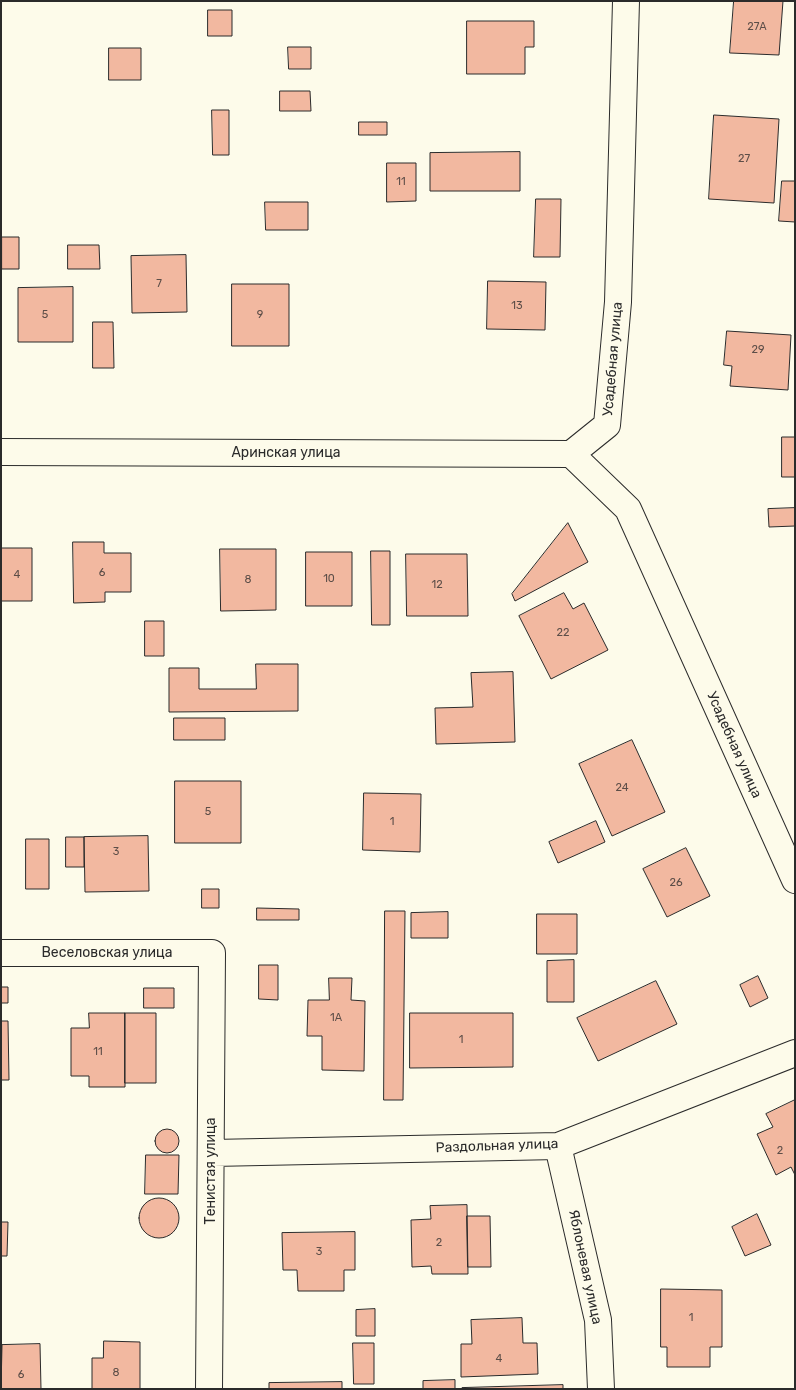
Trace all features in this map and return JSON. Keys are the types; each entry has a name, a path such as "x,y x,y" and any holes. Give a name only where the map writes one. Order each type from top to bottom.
{"street":[{"name":"Усадебная улица","path":"626,1 618,302 607,425 571,454 628,510 795,880"},
{"name":"Аринская улица","path":"1,452 571,454"},
{"name":"Веселовская улица","path":"1,953 212,953"},
{"name":"Тенистая улица","path":"209,1389 212,953"},
{"name":"Раздольная улица","path":"212,1153 558,1146 795,1053"},
{"name":"Яблоневая улица","path":"558,1146 598,1320 601,1389"}],"building":[{"path":"734,1 783,1 779,55 730,53"},
{"path":"208,10 232,10 232,36 208,36"},
{"path":"467,21 534,21 534,47 525,47 525,74 467,74"},
{"path":"288,47 311,47 311,69 289,69"},
{"path":"109,48 141,48 141,80 109,80"},
{"path":"280,91 310,91 311,111 280,111"},
{"path":"212,110 229,110 229,155 213,155"},
{"path":"714,115 779,119 774,203 709,199"},
{"path":"359,122 387,122 387,135 359,135"},
{"path":"520,152 520,191 430,191 430,153"},
{"path":"387,163 416,163 416,201 387,202"},
{"path":"782,181 795,181 795,222 779,221"},
{"path":"536,199 561,199 560,257 534,257"},
{"path":"265,202 308,202 308,230 266,230"},
{"path":"2,237 19,237 19,269 2,269"},
{"path":"68,245 99,245 100,269 68,269"},
{"path":"186,255 187,312 132,313 131,256"},
{"path":"488,281 546,282 545,330 487,329"},
{"path":"232,284 289,284 289,346 232,346"},
{"path":"73,287 73,342 18,342 18,288"},
{"path":"93,322 113,322 114,368 93,368"},
{"path":"727,331 791,335 788,390 730,386 732,366 724,365"},
{"path":"782,437 795,437 795,477 782,477"},
{"path":"795,508 795,526 769,527 768,509"},
{"path":"568,523 588,562 515,601 512,594"},
{"path":"73,542 104,542 104,553 131,553 131,592 105,592 105,602 74,603"},
{"path":"1,548 32,548 32,601 1,601"},
{"path":"220,549 276,549 276,610 221,611"},
{"path":"371,551 390,551 390,625 372,625"},
{"path":"306,552 352,552 352,606 306,606"},
{"path":"406,554 467,554 468,616 407,616"},
{"path":"564,593 573,609 584,603 608,650 551,679 519,616"},
{"path":"145,621 164,621 164,656 145,656"},
{"path":"256,664 298,664 298,711 169,712 169,668 199,668 199,689 256,689"},
{"path":"513,672 515,742 436,744 435,708 473,707 471,673"},
{"path":"174,718 225,718 225,740 174,740"},
{"path":"632,740 665,812 612,836 579,764"},
{"path":"175,781 241,781 241,843 175,843"},
{"path":"364,793 421,794 420,852 363,850"},
{"path":"596,821 605,842 558,863 549,842"},
{"path":"148,836 149,891 85,892 84,837"},
{"path":"66,837 84,837 84,867 66,867"},
{"path":"26,839 49,839 49,889 26,889"},
{"path":"686,848 710,896 667,917 643,869"},
{"path":"202,889 219,889 219,908 202,908"},
{"path":"257,908 299,909 299,920 257,920"},
{"path":"385,911 405,911 403,1100 384,1100"},
{"path":"448,912 448,938 411,938 411,913"},
{"path":"537,914 577,914 577,954 537,954"},
{"path":"574,960 574,1002 547,1002 547,961"},
{"path":"259,965 278,965 278,1000 259,999"},
{"path":"758,976 768,998 750,1007 740,985"},
{"path":"329,978 352,978 351,1000 365,1001 364,1071 322,1070 322,1036 307,1036 308,1000 329,1000"},
{"path":"656,981 677,1024 598,1061 577,1018"},
{"path":"1,987 8,987 8,1003 1,1003"},
{"path":"144,988 174,988 174,1008 144,1008"},
{"path":"89,1013 125,1013 125,1087 89,1087 89,1076 71,1076 71,1028 89,1028"},
{"path":"125,1013 156,1013 156,1083 125,1083"},
{"path":"410,1013 513,1013 513,1067 410,1068"},
{"path":"1,1021 8,1021 9,1080 1,1080"},
{"path":"795,1100 795,1175 791,1167 776,1175 757,1134 773,1127 766,1114"},
{"path":"167,1129 176,1132 179,1141 176,1150 167,1153 158,1150 155,1141 158,1132"},
{"path":"146,1155 179,1155 178,1194 145,1194"},
{"path":"159,1198 173,1204 179,1218 173,1232 159,1238 145,1232 139,1218 145,1204"},
{"path":"467,1205 468,1274 432,1274 431,1266 412,1267 411,1220 431,1219 430,1206"},
{"path":"757,1214 771,1245 745,1256 732,1227"},
{"path":"467,1216 490,1216 491,1267 468,1267"},
{"path":"1,1222 8,1222 7,1256 1,1256"},
{"path":"355,1232 355,1270 344,1270 344,1291 298,1291 297,1270 283,1270 282,1233"},
{"path":"661,1289 722,1290 722,1347 710,1347 710,1367 667,1367 667,1347 661,1347"},
{"path":"375,1309 375,1336 356,1336 356,1310"},
{"path":"522,1318 523,1343 537,1343 538,1374 461,1377 461,1344 472,1344 471,1320"},
{"path":"104,1341 140,1342 140,1389 92,1389 92,1358 103,1358"},
{"path":"353,1343 374,1343 374,1384 354,1384"},
{"path":"40,1344 41,1389 1,1389 2,1345"},
{"path":"455,1380 455,1389 423,1389 423,1381"},
{"path":"342,1382 342,1389 269,1389 269,1383"},
{"path":"563,1385 563,1389 462,1389 462,1388"}]}
